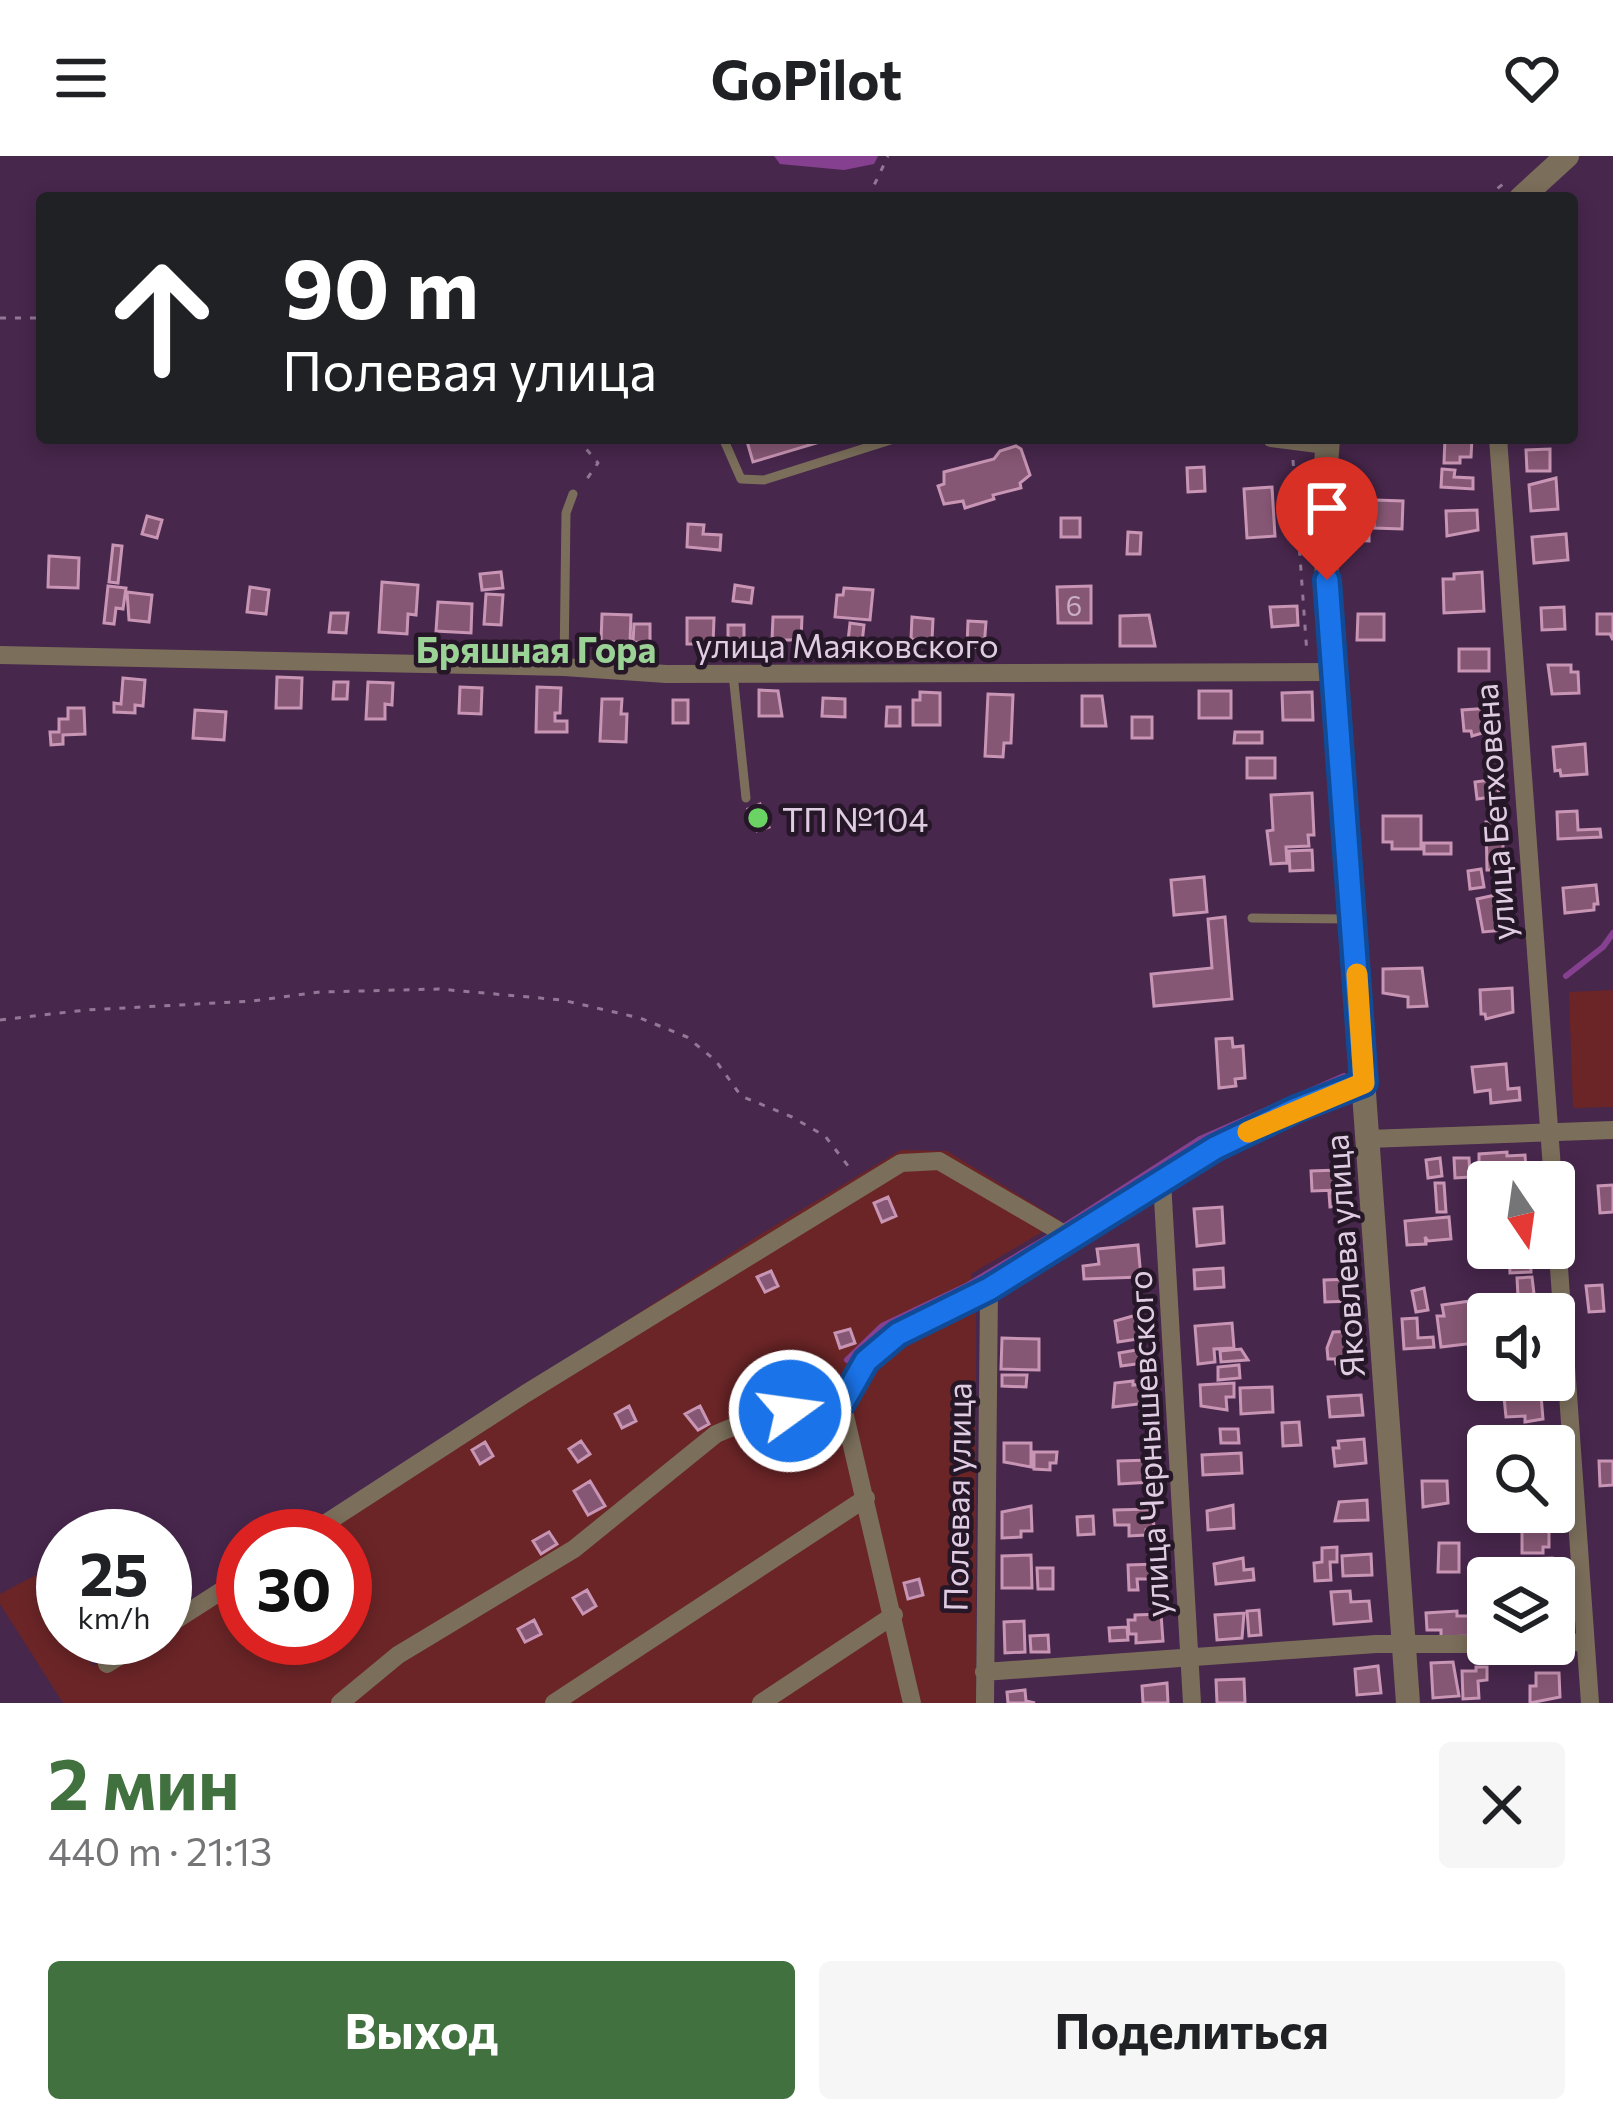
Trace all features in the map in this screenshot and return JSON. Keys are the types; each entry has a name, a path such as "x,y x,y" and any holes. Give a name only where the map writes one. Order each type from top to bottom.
{"street":[{"path":"1528,192 1567,156"},
{"name":"Яковлева улица","path":"1326,444 1327,580 1408,1703"},
{"name":"улица Бетховена","path":"1498,444 1552,1161"},
{"name":"улица Маяковского","path":"0,655 733,674 1335,671"},
{"path":"912,1703 842,1403 866,1361 898,1334 989,1289 1215,1148 1364,1083"},
{"path":"1368,1139 1613,1130"},
{"path":"348,1509 901,1163 940,1161 1072,1238"},
{"name":"улица Чернышевского","path":"1162,1181 1192,1703"},
{"path":"1559,1269 1590,1703"},
{"name":"Полевая улица","path":"985,1703 989,1289"},
{"path":"340,1703 398,1655 574,1549 716,1434 745,1422 842,1403"},
{"path":"554,1703 866,1498"},
{"path":"761,1703 894,1616"},
{"path":"1575,1642 1584,1642"},
{"path":"984,1672 1467,1644"}],"lane":[{"path":"726,444 741,479 764,480 878,444"},
{"path":"565,667 566,513 573,494"},
{"path":"733,674 746,799"},
{"path":"1252,918 1353,919"}],"path":[{"path":"871,192 888,156"},
{"path":"0,318 36,318"},
{"path":"573,494 598,463 582,444"},
{"path":"1292,444 1309,673"},
{"path":"0,1020 320,992 439,989 562,1000 640,1018 687,1036 716,1061 741,1096 825,1136 864,1187"}],"shaded area":[{"path":"774,156 878,156 874,164 844,170 780,164"},
{"path":"1613,990 1613,1107 1573,1108 1569,992"},
{"path":"901,1150 947,1151 1061,1221 971,1274 976,1308 976,1703 63,1703 39,1665 192,1665 192,1602 216,1586 216,1665 372,1665 372,1509 336,1509 761,1234"},
{"path":"36,1575 36,1661 0,1604 0,1594"}],"building":[{"path":"748,444 813,444 753,462"},
{"path":"1445,444 1472,444 1471,457 1444,463"},
{"path":"1016,446 1030,475 1020,483 1021,488 965,508 963,501 944,504 938,486 944,484 944,472 994,459 1000,451"},
{"path":"1550,449 1550,471 1527,471 1526,450"},
{"path":"1204,467 1205,491 1188,492 1187,468"},
{"path":"1442,469 1455,470 1454,477 1473,478 1473,489 1441,487"},
{"path":"1556,478 1558,509 1531,511 1529,485"},
{"path":"1272,487 1275,536 1247,538 1244,489"},
{"path":"1375,500 1403,501 1402,529 1374,528"},
{"path":"1477,510 1478,530 1447,536 1446,511"},
{"path":"147,516 162,520 157,538 142,534"},
{"path":"1061,518 1080,518 1080,537 1061,537"},
{"path":"688,524 704,525 703,534 721,535 720,550 687,547"},
{"path":"1349,528 1369,529 1369,541 1348,540"},
{"path":"1128,532 1141,533 1140,554 1127,554"},
{"path":"1566,534 1568,560 1534,563 1532,537"},
{"path":"113,545 122,546 118,583 109,582"},
{"path":"49,556 79,558 78,588 48,587"},
{"path":"501,572 503,588 482,590 480,574"},
{"path":"1482,572 1484,611 1444,613 1443,579"},
{"path":"382,582 418,585 416,615 408,614 407,634 379,632"},
{"path":"735,585 753,588 751,603 733,601"},
{"path":"108,586 126,588 123,609 116,608 114,624 104,623"},
{"path":"1091,586 1091,623 1058,623 1057,587"},
{"path":"250,587 269,590 266,614 247,612"},
{"path":"844,588 873,590 870,620 835,617 837,595 843,595"},
{"path":"127,592 152,595 149,622 129,620"},
{"path":"486,594 503,595 501,625 484,624"},
{"path":"438,602 472,604 471,633 436,631"},
{"path":"1297,606 1298,625 1272,627 1270,607"},
{"path":"1564,607 1565,629 1542,630 1541,608"},
{"path":"331,613 348,613 346,633 329,632"},
{"path":"602,614 631,615 630,642 601,642"},
{"path":"1358,614 1384,614 1384,640 1357,640"},
{"path":"1597,614 1613,614 1613,640 1610,634 1597,634"},
{"path":"1149,615 1155,646 1120,646 1120,616"},
{"path":"773,617 802,617 801,640 772,640"},
{"path":"912,617 933,619 932,640 911,639"},
{"path":"687,618 714,618 713,644 687,644"},
{"path":"968,621 986,622 984,648 967,647"},
{"path":"850,623 864,625 862,643 848,641"},
{"path":"634,624 650,624 650,643 633,642"},
{"path":"728,625 744,625 744,646 728,646"},
{"path":"1459,649 1489,649 1489,671 1459,671"},
{"path":"1548,665 1571,665 1571,672 1578,672 1579,693 1552,694"},
{"path":"277,677 302,678 301,708 276,708"},
{"path":"123,678 145,680 143,706 135,705 135,713 114,712 114,703 121,704"},
{"path":"334,682 348,682 347,699 333,699"},
{"path":"368,682 393,683 392,705 385,704 385,719 366,719"},
{"path":"460,687 482,688 481,714 459,713"},
{"path":"537,687 561,688 555,721 567,721 567,732 536,732"},
{"path":"759,690 778,691 782,716 759,716"},
{"path":"1199,691 1231,691 1231,718 1199,718"},
{"path":"920,692 940,693 940,725 913,725 913,700 920,700"},
{"path":"1312,692 1313,720 1283,720 1282,693"},
{"path":"988,694 1013,695 1011,743 1004,743 1003,757 985,756"},
{"path":"1082,696 1102,696 1106,726 1082,726"},
{"path":"823,698 845,699 845,717 822,716"},
{"path":"602,699 622,699 626,742 600,741"},
{"path":"673,700 688,700 688,723 673,723"},
{"path":"887,707 900,707 900,726 886,726"},
{"path":"68,708 84,708 85,734 63,735 63,744 51,745 50,732 59,732 59,719 68,719"},
{"path":"1491,708 1493,730 1472,736 1471,731 1464,731 1462,710"},
{"path":"195,710 226,712 224,740 193,738"},
{"path":"1132,717 1152,717 1152,738 1132,738"},
{"path":"1235,732 1262,732 1262,743 1234,743"},
{"path":"1585,744 1587,774 1561,776 1560,770 1555,771 1553,747"},
{"path":"1247,758 1275,758 1275,778 1247,778"},
{"path":"1497,779 1499,796 1477,799 1475,782"},
{"path":"1312,793 1314,835 1308,835 1309,846 1286,847 1287,863 1271,864 1267,831 1273,830 1271,795"},
{"name":"ТП №104","path":"760,804 769,827 757,831 748,809"},
{"path":"1577,811 1578,830 1600,829 1601,837 1558,839 1557,812"},
{"path":"1383,816 1421,816 1421,849 1392,849 1392,842 1383,842"},
{"path":"1486,822 1502,822 1504,870 1487,870"},
{"path":"1424,843 1451,843 1451,854 1424,854"},
{"path":"1312,850 1313,870 1290,871 1289,851"},
{"path":"1481,869 1484,887 1470,889 1468,871"},
{"path":"1204,877 1207,912 1174,915 1171,880"},
{"path":"1596,885 1594,910 1565,913 1563,888"},
{"path":"1504,893 1506,930 1483,932 1477,899"},
{"path":"1225,917 1232,999 1154,1006 1151,974 1212,968 1208,919"},
{"path":"1422,968 1427,1006 1408,1007 1408,997 1383,993 1383,969"},
{"path":"1512,988 1513,1012 1486,1019 1481,1014 1480,990"},
{"path":"1232,1038 1233,1047 1243,1046 1245,1078 1235,1079 1236,1086 1219,1088 1216,1039"},
{"path":"1506,1064 1508,1089 1519,1088 1520,1100 1491,1103 1490,1090 1475,1092 1472,1067"},
{"path":"1507,1152 1507,1156 1525,1155 1525,1161 1479,1161 1479,1154"},
{"path":"1440,1158 1442,1176 1428,1178 1426,1160"},
{"path":"1454,1158 1469,1158 1467,1177 1455,1178"},
{"path":"1338,1170 1339,1190 1312,1191 1311,1171"},
{"path":"1435,1183 1444,1183 1446,1212 1437,1212"},
{"path":"1613,1185 1613,1212 1600,1213 1598,1186"},
{"path":"1329,1193 1346,1193 1347,1206 1330,1207"},
{"path":"888,1197 896,1216 882,1222 874,1203"},
{"path":"1222,1207 1224,1243 1197,1246 1194,1209"},
{"path":"1449,1217 1451,1239 1428,1241 1425,1237 1426,1244 1407,1245 1405,1221"},
{"path":"1138,1245 1141,1277 1084,1279 1083,1266 1099,1264 1097,1249"},
{"path":"1223,1268 1224,1287 1195,1289 1194,1270"},
{"path":"771,1271 778,1286 765,1292 757,1277"},
{"path":"1532,1277 1534,1293 1518,1293 1517,1278"},
{"path":"1354,1279 1355,1301 1325,1302 1324,1280"},
{"path":"1602,1285 1604,1311 1589,1312 1586,1286"},
{"path":"1424,1288 1428,1310 1416,1312 1412,1291"},
{"path":"1467,1301 1467,1344 1441,1347 1437,1316 1444,1316 1442,1305"},
{"path":"1140,1314 1144,1338 1118,1342 1115,1321"},
{"path":"1417,1318 1418,1338 1433,1337 1434,1347 1404,1349 1402,1319"},
{"path":"1232,1323 1234,1348 1214,1349 1215,1362 1198,1364 1195,1326"},
{"path":"850,1329 855,1343 840,1348 835,1333"},
{"path":"1357,1331 1359,1362 1336,1364 1335,1359 1328,1359 1333,1332"},
{"path":"1002,1338 1039,1339 1039,1370 1001,1369"},
{"path":"1142,1349 1144,1363 1121,1366 1119,1353"},
{"path":"1241,1349 1248,1360 1221,1362 1220,1351"},
{"path":"1239,1365 1240,1378 1218,1380 1218,1367"},
{"path":"1002,1375 1027,1375 1026,1387 1002,1386"},
{"path":"1133,1381 1133,1385 1145,1384 1147,1403 1113,1407 1115,1383"},
{"path":"1234,1383 1234,1397 1226,1397 1227,1410 1201,1406 1200,1385"},
{"path":"1272,1387 1273,1412 1241,1414 1240,1388"},
{"path":"1361,1395 1363,1415 1330,1417 1328,1397"},
{"path":"1504,1401 1542,1401 1543,1419 1525,1422 1525,1416 1506,1417"},
{"path":"629,1406 636,1421 622,1428 615,1414"},
{"path":"700,1406 709,1424 698,1430 685,1414"},
{"path":"1299,1422 1301,1445 1283,1446 1282,1423"},
{"path":"1220,1429 1238,1429 1239,1443 1221,1443"},
{"path":"1364,1439 1366,1463 1335,1466 1333,1448 1339,1448 1338,1441"},
{"path":"581,1441 590,1454 578,1462 569,1449"},
{"path":"485,1442 493,1456 480,1464 472,1450"},
{"path":"1004,1443 1031,1443 1031,1467 1004,1462"},
{"path":"1034,1452 1057,1452 1056,1463 1050,1463 1050,1470 1034,1469"},
{"path":"1241,1453 1242,1473 1203,1475 1202,1455"},
{"path":"1151,1460 1152,1482 1119,1484 1118,1461"},
{"path":"1599,1461 1613,1461 1613,1485 1600,1486"},
{"path":"590,1481 605,1506 588,1515 574,1491"},
{"path":"1422,1481 1447,1481 1448,1503 1423,1507"},
{"path":"1367,1500 1368,1520 1335,1521 1339,1502"},
{"path":"1233,1505 1234,1528 1208,1530 1207,1511"},
{"path":"1031,1506 1032,1531 1002,1538 1002,1512"},
{"path":"1153,1509 1154,1530 1146,1530 1146,1535 1129,1536 1129,1525 1115,1525 1114,1510"},
{"path":"1093,1516 1094,1534 1078,1535 1077,1517"},
{"path":"549,1532 557,1544 541,1554 533,1541"},
{"path":"1522,1533 1549,1533 1549,1547 1543,1547 1543,1553 1522,1553"},
{"path":"1439,1543 1459,1543 1459,1572 1438,1572"},
{"path":"1337,1547 1337,1562 1330,1562 1331,1580 1315,1581 1314,1563 1322,1562 1322,1548"},
{"path":"1371,1554 1372,1575 1343,1576 1342,1556"},
{"path":"1031,1555 1032,1588 1002,1588 1002,1556"},
{"path":"1243,1558 1244,1570 1253,1569 1254,1580 1216,1584 1214,1564"},
{"path":"1157,1564 1157,1579 1137,1579 1138,1590 1129,1590 1128,1565"},
{"path":"1037,1568 1053,1568 1053,1589 1038,1589"},
{"path":"919,1579 923,1595 908,1599 904,1583"},
{"path":"587,1590 596,1606 583,1614 573,1598"},
{"path":"1350,1591 1351,1602 1369,1601 1371,1621 1334,1624 1331,1592"},
{"path":"1259,1610 1261,1635 1249,1636 1247,1611"},
{"path":"1457,1611 1457,1616 1467,1616 1467,1636 1441,1637 1441,1630 1427,1630 1426,1613"},
{"path":"1244,1613 1242,1638 1217,1640 1215,1615"},
{"path":"1161,1614 1163,1641 1136,1643 1136,1634 1129,1634 1128,1620 1135,1620 1135,1615"},
{"path":"534,1620 541,1634 525,1642 518,1629"},
{"path":"1024,1621 1025,1652 1005,1653 1004,1622"},
{"path":"1127,1627 1128,1640 1110,1641 1109,1628"},
{"path":"1048,1635 1049,1652 1031,1652 1030,1636"},
{"path":"1453,1662 1459,1696 1433,1698 1431,1663"},
{"path":"1378,1666 1381,1693 1357,1695 1355,1669"},
{"path":"1476,1667 1487,1667 1487,1680 1478,1681 1479,1698 1463,1699 1462,1671 1476,1671"},
{"path":"1536,1673 1559,1673 1560,1697 1530,1703"},
{"path":"1244,1679 1245,1703 1217,1703 1216,1680"},
{"path":"1167,1683 1168,1703 1143,1703 1142,1686"},
{"path":"1025,1690 1026,1701 1035,1703 1008,1703 1007,1692"}],"waterway":[{"path":"1566,976 1613,933"},
{"path":"1063,1227 1200,1139 1344,1076"},
{"path":"847,1360 882,1326 966,1286 1052,1235"}],"slow traffic":[{"path":"1248,1132 1364,1083 1357,974"}],"place":[{"name":"ТП №104","path":"758,818"}],"district":[{"name":"Бряшная Гора","path":"536,648"}],"route":[{"path":"790,1411 842,1403 866,1361 898,1334 989,1289 1215,1148 1364,1083 1327,580"}]}
